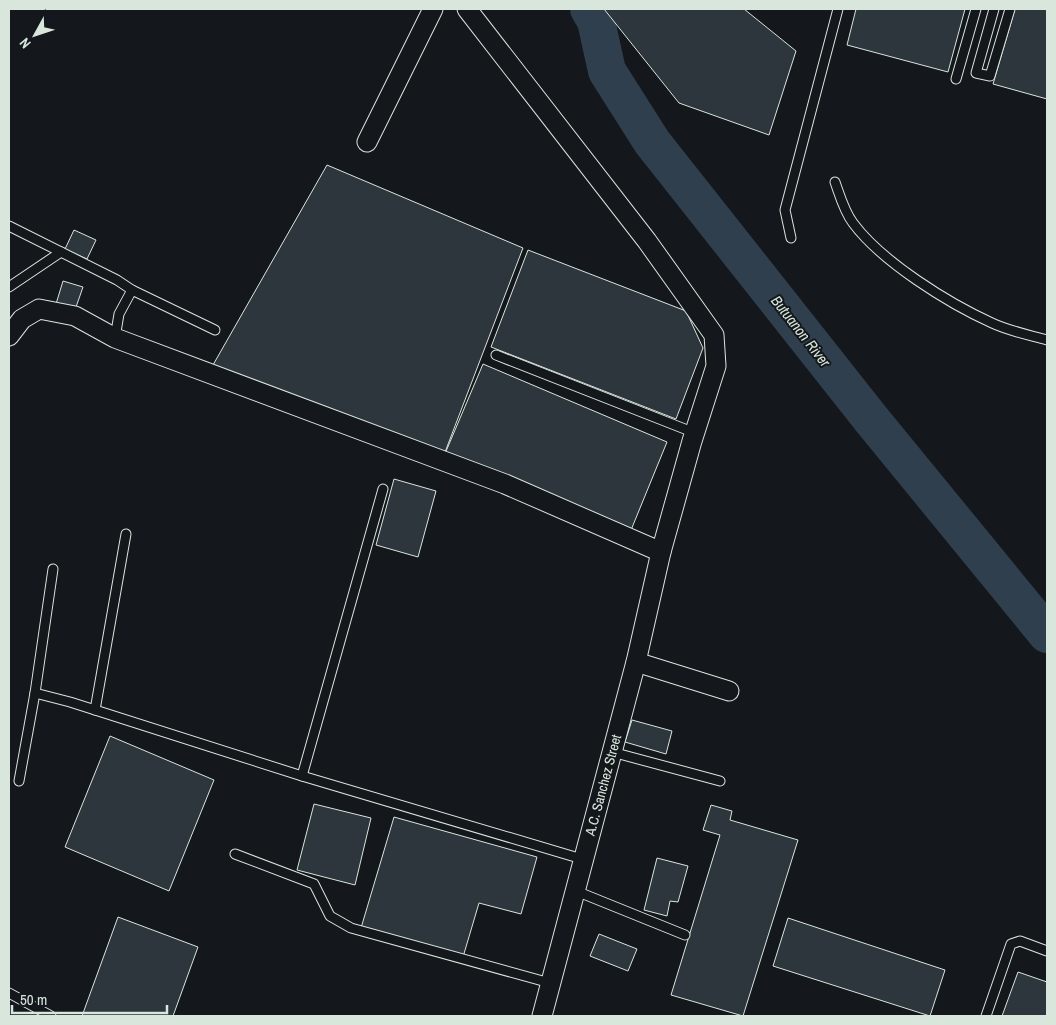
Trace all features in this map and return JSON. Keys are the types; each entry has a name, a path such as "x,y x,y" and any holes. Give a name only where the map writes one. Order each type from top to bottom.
{"street":[{"path":"367,142 433,9"},
{"name":"A.C. Sanchez Street","path":"467,9 647,241 714,335 716,366 661,552 636,662 582,859 576,891 550,983 544,1016"},
{"path":"9,336 22,319 39,309 75,316 115,338 505,484 661,552"},
{"path":"636,662 729,691"}],"lane":[{"path":"791,238 785,210 786,202 838,9"},
{"path":"956,79 976,9"},
{"path":"994,9 976,73 990,76 1010,9"},
{"path":"835,182 842,202 853,223 885,256 938,294 994,324 1047,340"},
{"path":"9,226 117,280 132,290 215,330"},
{"path":"9,287 61,252"},
{"path":"115,338 119,314 132,290"},
{"path":"496,355 695,433"},
{"path":"302,776 383,489"},
{"path":"95,710 126,534"},
{"path":"19,781 35,693 52,569"},
{"path":"35,693 95,710 302,776 582,859"},
{"path":"612,752 720,781"},
{"path":"235,854 314,884 330,916 351,928 550,983"},
{"path":"576,891 685,935"},
{"path":"986,1016 1011,944 1020,941 1047,951"},
{"path":"9,993 51,1016"}],"building":[{"path":"604,9 744,9 796,51 769,135 679,103"},
{"path":"856,9 965,9 948,72 847,45"},
{"path":"1015,9 1047,9 1047,99 993,84"},
{"path":"327,165 523,248 442,460 209,372"},
{"path":"74,230 96,240 87,259 65,249"},
{"path":"528,250 686,311 703,348 676,419 491,347"},
{"path":"63,281 83,287 75,310 56,304"},
{"path":"483,364 667,442 629,535 444,456"},
{"path":"394,479 436,491 418,557 376,545"},
{"path":"632,720 672,731 666,754 625,742"},
{"path":"110,736 214,780 169,891 65,847"},
{"path":"314,804 371,818 355,885 297,870"},
{"path":"711,805 732,811 730,820 798,840 743,1016 671,995 720,835 703,830"},
{"path":"394,817 537,857 521,914 479,903 463,957 361,928"},
{"path":"657,858 688,866 678,902 670,901 667,916 644,910"},
{"path":"118,917 198,947 173,1016 82,1016"},
{"path":"788,918 945,970 930,1016 773,966"},
{"path":"599,934 637,949 628,971 590,956"},
{"path":"1018,972 1047,982 1047,1016 1002,1016"}],"waterway":[{"name":"Butuanon River","path":"589,9 596,21 607,71 652,142 871,419 1047,634"}]}
